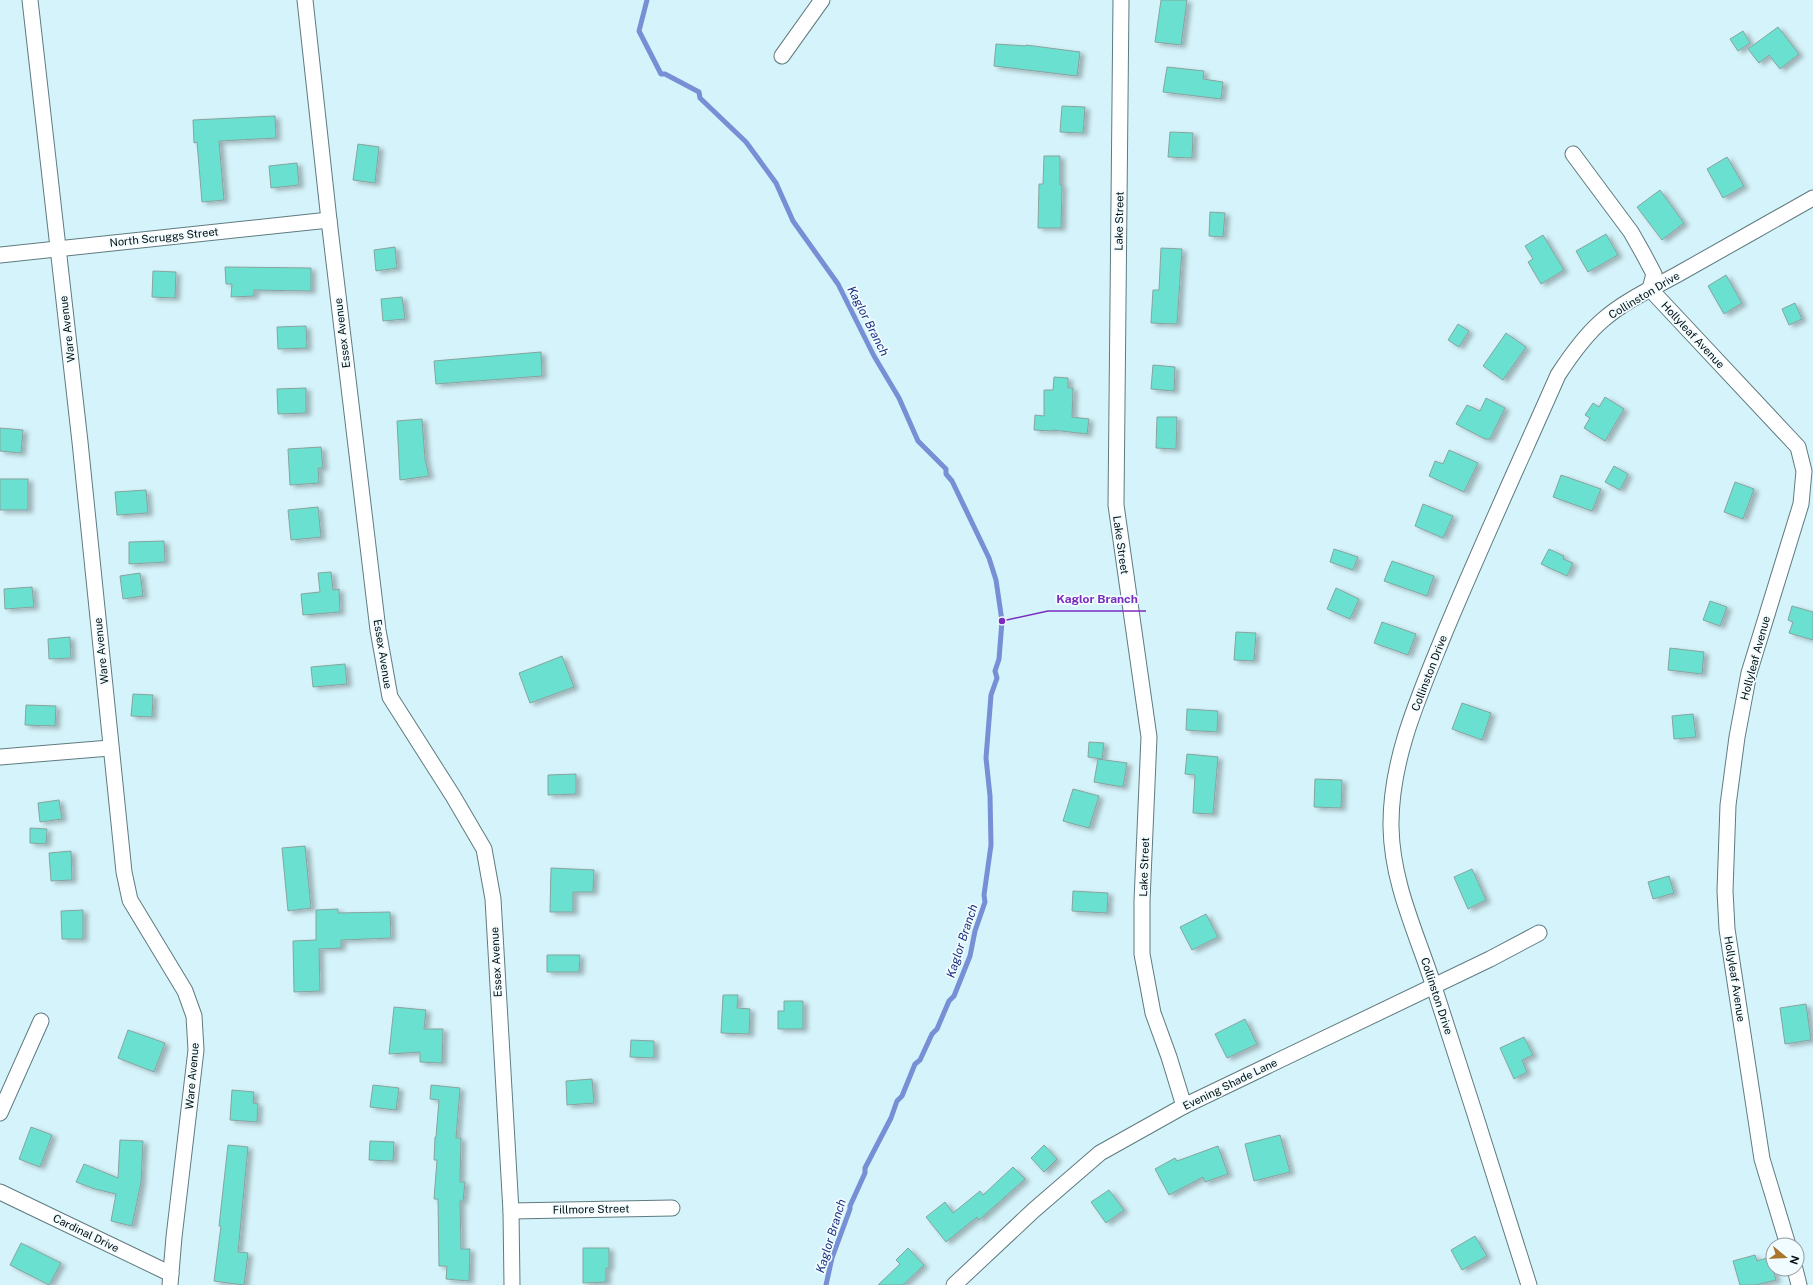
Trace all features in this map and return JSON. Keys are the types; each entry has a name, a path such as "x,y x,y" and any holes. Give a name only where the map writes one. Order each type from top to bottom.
{"street":[{"name":"Ware Avenue","path":"30,0 80,442 110,748 124,872 130,900 185,991 194,1016 196,1050 170,1279"},
{"name":"Essex Avenue","path":"305,0 329,220 378,630 390,697 453,796 484,849 493,899 511,1211 512,1285"},
{"path":"782,56 822,0"},
{"name":"Lake Street","path":"1121,0 1116,505 1149,737 1142,901 1142,954 1153,1013 1170,1057 1184,1106"},
{"path":"1572,154 1631,232 1654,274 1650,289"},
{"name":"Collinston Drive","path":"1529,1285 1434,986 1401,894 1395,866 1392,827 1397,764 1420,694 1468,576 1558,375 1585,339 1604,319 1650,289 1813,198"},
{"name":"North Scruggs Street","path":"0,255 329,220"},
{"name":"Hollyleaf Avenue","path":"1650,289 1798,447 1804,471 1801,504 1749,673 1737,737 1728,805 1725,891 1727,929 1762,1159 1786,1237"},
{"path":"0,757 110,748"},
{"name":"Evening Shade Lane","path":"954,1285 1034,1210 1100,1153 1184,1106 1434,986 1539,933"},
{"path":"0,1113 41,1021"},
{"name":"Cardinal Drive","path":"0,1192 170,1279"},
{"name":"Fillmore Street","path":"511,1211 672,1208"}],"building":[{"path":"1161,0 1187,0 1181,45 1155,42"},
{"path":"1778,27 1799,54 1780,69 1769,55 1759,63 1748,49"},
{"path":"1743,31 1750,43 1738,51 1730,39"},
{"path":"996,44 1026,45 1080,52 1077,76 994,66"},
{"path":"1167,67 1204,71 1203,79 1223,82 1221,99 1163,92"},
{"path":"1062,106 1085,107 1083,133 1060,132"},
{"path":"275,116 276,138 219,141 224,200 202,202 197,142 194,143 193,120"},
{"path":"1170,132 1193,133 1192,158 1168,157"},
{"path":"358,144 379,147 375,183 353,180"},
{"path":"1044,156 1060,156 1060,185 1062,185 1061,228 1038,228 1039,184 1043,184"},
{"path":"1727,157 1744,186 1723,198 1707,169"},
{"path":"297,163 299,185 271,188 269,166"},
{"path":"1660,190 1684,223 1662,240 1637,207"},
{"path":"1210,212 1225,213 1223,237 1209,236"},
{"path":"1606,234 1618,255 1588,272 1576,251"},
{"path":"1543,235 1564,270 1541,284 1528,262 1533,259 1525,246"},
{"path":"395,247 397,268 376,271 374,250"},
{"path":"1161,248 1182,249 1177,324 1151,323 1153,290 1159,290"},
{"path":"225,267 311,268 311,291 254,290 254,296 231,297 232,284 226,284"},
{"path":"153,271 176,272 175,298 152,297"},
{"path":"1726,275 1742,303 1724,314 1708,286"},
{"path":"402,297 405,319 383,321 381,299"},
{"path":"1795,303 1802,319 1789,325 1782,309"},
{"path":"1458,324 1469,331 1459,347 1448,340"},
{"path":"306,326 307,348 278,349 277,327"},
{"path":"1506,333 1526,347 1503,380 1483,366"},
{"path":"541,352 542,376 436,384 434,361"},
{"path":"1153,365 1175,367 1174,391 1151,389"},
{"path":"1054,377 1068,378 1068,388 1073,388 1072,417 1089,419 1087,434 1053,430 1034,430 1035,415 1044,416 1044,390 1053,390"},
{"path":"306,388 306,413 278,414 277,389"},
{"path":"1605,397 1624,409 1605,441 1584,428 1590,418 1585,415 1593,403 1599,407"},
{"path":"1486,398 1505,408 1490,439 1485,439 1456,424 1467,405 1480,411"},
{"path":"1157,417 1177,417 1176,449 1156,448"},
{"path":"422,419 425,459 429,476 400,480 397,421"},
{"path":"0,428 23,430 21,453 0,451"},
{"path":"321,447 323,468 318,468 319,483 290,485 288,449"},
{"path":"1449,450 1478,463 1464,492 1429,476 1435,461 1443,464"},
{"path":"1614,466 1628,474 1620,490 1605,482"},
{"path":"1561,475 1601,489 1592,511 1553,497"},
{"path":"0,479 28,479 28,510 0,510"},
{"path":"1735,482 1754,489 1743,519 1724,512"},
{"path":"146,490 148,513 117,515 115,492"},
{"path":"1423,504 1453,516 1443,538 1415,526"},
{"path":"318,507 321,537 291,540 288,510"},
{"path":"164,541 165,562 129,564 129,542"},
{"path":"1334,549 1358,557 1353,570 1330,562"},
{"path":"1549,549 1564,556 1563,559 1573,563 1567,576 1541,564"},
{"path":"1392,561 1434,576 1427,596 1384,581"},
{"path":"331,572 333,590 339,589 340,612 303,615 301,594 320,592 318,573"},
{"path":"140,573 143,596 123,599 120,576"},
{"path":"32,587 34,607 5,609 4,589"},
{"path":"1336,588 1359,599 1350,619 1327,609"},
{"path":"1710,601 1727,607 1720,626 1703,620"},
{"path":"1792,606 1813,612 1813,640 1789,633 1793,622 1788,620"},
{"path":"1382,622 1416,634 1408,655 1374,643"},
{"path":"1236,632 1256,633 1254,661 1234,660"},
{"path":"70,637 71,658 49,659 48,639"},
{"path":"1670,648 1704,652 1702,674 1668,670"},
{"path":"562,656 574,687 530,703 519,673"},
{"path":"345,664 347,684 313,687 311,667"},
{"path":"133,694 153,695 152,717 131,716"},
{"path":"1462,703 1491,713 1482,740 1452,729"},
{"path":"26,705 56,706 55,726 25,725"},
{"path":"1187,709 1218,711 1217,732 1186,730"},
{"path":"1693,714 1696,737 1674,739 1672,716"},
{"path":"1089,742 1104,743 1102,759 1088,757"},
{"path":"1187,754 1218,757 1213,814 1193,813 1195,775 1185,774"},
{"path":"1098,759 1127,763 1123,787 1094,782"},
{"path":"576,774 576,794 548,795 548,775"},
{"path":"1315,779 1342,780 1341,808 1314,807"},
{"path":"1073,789 1099,796 1089,828 1063,821"},
{"path":"59,800 62,819 40,822 38,803"},
{"path":"30,828 47,829 46,844 30,843"},
{"path":"305,846 311,908 288,911 282,848"},
{"path":"71,851 72,880 51,881 49,853"},
{"path":"551,868 594,870 593,892 573,892 573,912 550,912"},
{"path":"1472,869 1486,900 1468,909 1454,877"},
{"path":"1669,876 1674,893 1653,899 1648,882"},
{"path":"1073,891 1108,893 1107,913 1072,911"},
{"path":"338,909 338,913 390,912 391,938 341,940 341,948 319,949 320,991 294,992 293,941 316,940 316,910"},
{"path":"83,910 83,939 62,939 61,911"},
{"path":"1206,914 1218,937 1192,950 1180,927"},
{"path":"547,955 580,955 579,972 547,972"},
{"path":"723,995 738,995 737,1008 750,1009 749,1034 721,1033"},
{"path":"784,1001 803,1001 803,1029 778,1029 778,1011 784,1011"},
{"path":"1806,1004 1811,1040 1785,1044 1780,1008"},
{"path":"394,1007 426,1010 424,1029 443,1029 442,1063 420,1062 420,1052 389,1054"},
{"path":"1245,1019 1257,1044 1227,1058 1215,1034"},
{"path":"128,1030 165,1043 154,1072 118,1058"},
{"path":"1524,1037 1533,1055 1522,1060 1527,1072 1514,1079 1500,1048"},
{"path":"631,1040 654,1041 654,1058 630,1057"},
{"path":"592,1079 594,1103 567,1105 566,1081"},
{"path":"373,1085 399,1088 396,1110 370,1107"},
{"path":"431,1085 460,1088 456,1138 461,1138 460,1182 465,1182 463,1201 460,1201 461,1249 470,1249 469,1281 446,1279 447,1266 439,1266 438,1199 434,1199 437,1160 434,1160 439,1100 430,1099"},
{"path":"232,1090 254,1092 253,1103 258,1104 257,1122 230,1120"},
{"path":"31,1127 52,1135 40,1167 19,1159"},
{"path":"1280,1135 1290,1172 1254,1181 1245,1144"},
{"path":"120,1140 143,1141 141,1182 132,1226 111,1221 116,1194 95,1189 76,1182 84,1164 118,1178"},
{"path":"370,1141 394,1142 393,1161 369,1160"},
{"path":"228,1145 248,1147 238,1252 248,1253 244,1285 214,1281 221,1226 219,1226"},
{"path":"1044,1145 1057,1159 1044,1172 1031,1158"},
{"path":"1218,1146 1228,1174 1205,1182 1203,1177 1169,1195 1155,1169 1175,1158 1177,1161"},
{"path":"1013,1167 1025,1179 979,1220 977,1217 946,1242 926,1217 945,1202 953,1213 980,1191 983,1195"},
{"path":"1109,1190 1124,1210 1106,1223 1091,1202"},
{"path":"1475,1236 1487,1256 1462,1270 1451,1250"},
{"path":"21,1243 61,1263 49,1285 10,1265"},
{"path":"583,1248 609,1248 609,1268 606,1268 606,1282 583,1283"},
{"path":"908,1248 924,1265 903,1285 878,1285 900,1264 896,1260"},
{"path":"1755,1255 1757,1261 1765,1259 1765,1277 1775,1277 1776,1280 1756,1285 1740,1285 1733,1261"}],"waterway":[{"name":"Kaglor Branch","path":"647,0 639,31 661,74 665,74 699,92 700,98 746,142 776,183 793,221 838,284 874,356 899,398 918,441 946,469 946,474 952,481 989,558 996,580 1002,621 999,659 995,671 997,678 991,695 986,758 990,796 991,845 984,895 985,902 975,931 970,956 954,996 949,1001 937,1029 932,1034 920,1060 915,1064 902,1096 897,1101 891,1118 865,1168 865,1173 850,1206 832,1258 826,1285"}],"place":[{"name":"Kaglor Branch","path":"1002,621"}]}
